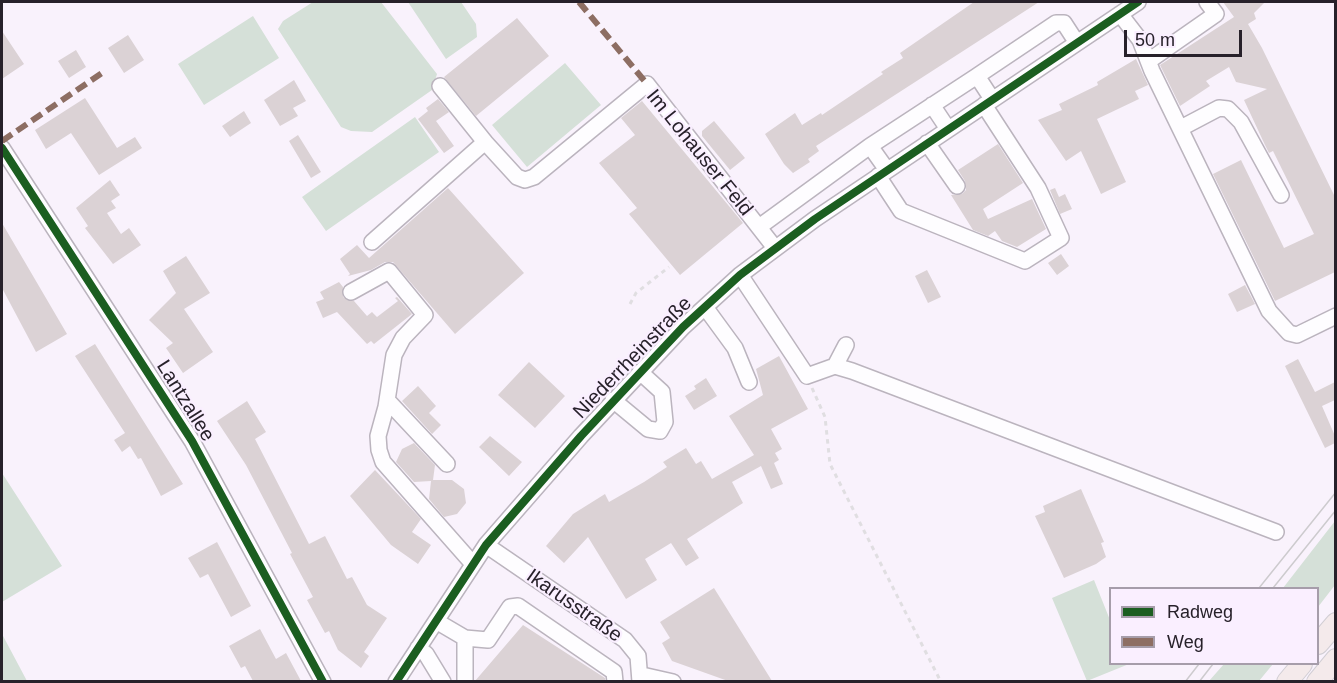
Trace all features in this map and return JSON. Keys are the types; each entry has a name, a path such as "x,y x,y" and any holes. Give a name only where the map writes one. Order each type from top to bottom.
{"main road":[{"path":"1319,642 1335,623"},
{"path":"1317,681 1335,659"},
{"path":"1287,681 1300,665"}],"street":[{"name":"Niederrheinstraße","path":"396,681 486,545 532,489 613,400 705,307 775,248 815,219 1138,2"},
{"path":"1150,60 1216,14 1207,2"},
{"path":"1120,14 1140,40 1150,60 1152,71 1269,311 1290,333 1297,335 1335,316"},
{"path":"759,227 870,146 1059,21 1064,23 1077,43"},
{"path":"870,146 901,211 1025,261 1061,238 1038,188 988,102 977,76"},
{"name":"Im Lohauser Feld","path":"486,142 517,177 525,180 534,177 647,84 775,248"},
{"path":"372,242 486,142 440,86"},
{"path":"932,105 948,129"},
{"path":"1180,128 1219,108 1228,109 1241,122 1281,195"},
{"path":"927,143 957,186"},
{"name":"Lantzallee","path":"2,148 192,441 323,681"},
{"path":"801,196 815,219"},
{"path":"351,292 390,271 425,315 403,338 394,355 387,400 378,436 383,462 473,564"},
{"path":"740,276 807,376 836,366 959,410 1276,532"},
{"path":"705,307 735,348 749,382"},
{"path":"836,366 846,345"},
{"path":"613,400 648,429 660,431 665,422 662,392 640,372"},
{"path":"387,400 447,464"},
{"name":"Ikarusstraße","path":"486,545 625,640 638,656 641,678"},
{"path":"436,621 465,638 488,640 510,607 518,606 614,672 615,681"},
{"path":"465,638 465,681"},
{"path":"418,648 426,654 442,681"},
{"path":"641,678 673,681"}],"path":[{"path":"630,304 636,293 669,267"},
{"path":"807,376 825,417 830,464 941,681"}],"shaded area":[{"path":"313,2 381,2 437,74 432,90 372,132 351,131 341,127 278,29 283,21"},
{"path":"408,2 461,2 476,24 477,37 446,59"},
{"path":"253,16 279,58 204,105 178,64"},
{"path":"565,63 601,105 527,167 492,125"},
{"path":"415,117 439,152 326,231 302,197"},
{"path":"2,473 62,566 2,602"},
{"path":"1335,521 1335,585 1319,606 1319,587 1284,587"},
{"path":"1094,580 1109,618 1109,665 1127,665 1087,681 1052,598"},
{"path":"2,634 27,681 2,681"},
{"path":"1223,665 1272,665 1259,681 1209,681"}],"building":[{"path":"974,2 1039,2 816,146 819,151 808,159 810,162 793,173 784,164 765,134 795,113 802,125 821,113 822,115 883,74 881,72 903,58 900,53"},
{"path":"1223,2 1265,2 1254,13 1256,19 1248,24 1335,197 1335,272 1275,301 1213,174 1241,160 1284,248 1314,234 1273,151 1269,153 1244,100 1267,89 1236,82 1229,67 1206,81 1210,86 1180,106 1160,65 1234,17"},
{"path":"517,18 549,56 476,116 444,77"},
{"path":"2,31 24,64 2,79"},
{"path":"128,35 144,60 124,73 108,48"},
{"path":"76,50 86,67 69,78 58,61"},
{"path":"1136,59 1148,85 1135,91 1139,99 1097,119 1126,182 1101,194 1081,151 1066,161 1038,120 1062,110 1059,104 1098,85 1097,82"},
{"path":"294,80 306,101 293,108 298,116 280,126 264,100"},
{"path":"85,98 117,148 135,137 142,148 99,175 71,133 46,149 35,130"},
{"path":"438,99 449,112 436,121 454,146 444,153 418,119 428,111 426,108"},
{"path":"642,101 743,223 680,275 629,214 637,208 599,163 635,135 621,118"},
{"path":"244,111 251,123 230,137 222,126"},
{"path":"714,121 745,158 730,170 702,136 702,131"},
{"path":"298,135 321,172 311,178 289,141"},
{"path":"998,144 1023,183 983,209 988,219 1032,199 1046,229 1017,247 1002,241 995,231 988,236 973,230 951,195 962,194 966,190 965,181 958,170"},
{"path":"110,180 120,195 111,201 116,208 107,213 121,234 129,228 141,245 113,264 85,228 88,226 76,208"},
{"path":"448,188 524,273 455,334 393,262 385,262 371,270 348,276 350,274 340,259 357,245 369,258"},
{"path":"1055,188 1059,197 1065,194 1072,209 1060,214 1050,190"},
{"path":"2,223 67,334 36,352 2,288"},
{"path":"1061,254 1069,266 1057,275 1048,263"},
{"path":"186,256 210,293 184,309 213,352 183,373 166,348 173,343 149,320 176,293 163,271"},
{"path":"927,270 941,297 928,303 915,276"},
{"path":"339,282 343,287 343,297 354,301 367,316 372,312 377,317 398,301 395,298 397,297 412,314 374,344 371,341 367,344 337,312 323,318 316,302 324,299 320,292"},
{"path":"1245,285 1255,304 1237,312 1228,294"},
{"path":"95,344 183,484 161,496 141,458 138,459 130,446 122,452 114,440 125,433 75,356"},
{"path":"779,356 808,409 771,429 782,449 775,453 779,460 774,463 783,484 771,489 761,466 732,482 743,503 687,539 699,558 686,566 671,543 645,559 657,580 626,599 588,537 564,563 546,546 573,514 605,494 609,502 644,482 667,467 663,462 686,448 696,464 701,461 712,479 754,455 729,416 763,395 756,369"},
{"path":"1298,359 1315,392 1335,382 1335,400 1322,406 1335,436 1335,443 1325,448 1285,366"},
{"path":"529,362 565,396 535,428 498,395"},
{"path":"706,378 717,396 694,410 685,396 696,389 694,386"},
{"path":"418,386 436,406 429,413 441,425 432,434 402,401"},
{"path":"247,401 266,432 255,439 309,544 325,536 347,579 352,577 367,605 387,618 364,652 369,656 361,668 338,650 329,631 325,633 307,600 313,597 290,554 292,553 246,465 217,421"},
{"path":"490,436 522,462 509,476 479,447"},
{"path":"414,443 435,465 433,480 452,480 464,489 466,503 457,514 444,517 429,499 431,481 414,482 396,462 402,449"},
{"path":"375,470 421,519 412,532 431,545 418,564 391,545 350,496"},
{"path":"1081,489 1104,542 1101,543 1106,557 1064,578 1035,516 1045,512 1043,506"},
{"path":"217,542 251,606 231,617 208,574 200,578 188,558"},
{"path":"714,588 772,681 728,681 672,661 662,643 670,638 660,622"},
{"path":"523,625 605,678 605,681 475,681"},
{"path":"260,629 276,659 286,653 301,681 253,681 245,666 241,668 229,646"}],"tram line":[{"path":"1260,587 1336,492"},
{"path":"1274,587 1336,510"},
{"path":"1185,682 1198,665"},
{"path":"1199,682 1212,665"}],"marked path":[{"path":"579,2 647,84"},
{"path":"2,141 102,73"}],"cycle path":[{"path":"396,682 486,545 581,436 683,327 740,275 815,219 1138,2"},
{"path":"2,148 192,441 323,682"}]}
